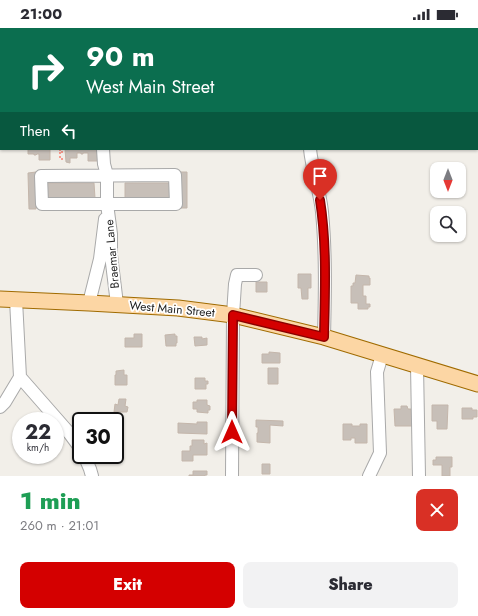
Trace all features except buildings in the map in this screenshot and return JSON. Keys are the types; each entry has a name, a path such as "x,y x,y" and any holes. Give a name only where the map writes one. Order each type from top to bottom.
{"main road":[{"name":"West Main Street","path":"0,299 89,302 178,308 233,315 324,337 478,384"}],"street":[{"name":"Braemar Lane","path":"103,150 104,164 108,176"},
{"name":"Braemar Lane","path":"111,150 111,164 108,176 108,204 116,304"},
{"path":"310,150 322,211 325,257 324,337"},
{"path":"175,175 176,204 42,204 41,176 108,176 175,175"},
{"name":"Braemar Lane","path":"89,302 100,259 102,234 108,204"},
{"path":"232,476 233,315 237,275 256,275"},
{"path":"0,407 5,402 20,377 16,300"},
{"path":"369,476 380,453 377,372 382,355"},
{"path":"417,366 419,476"},
{"path":"20,377 72,437"},
{"path":"88,464 92,476"}],"path":[{"path":"65,152 60,152 60,159 66,159"}],"route":[{"path":"232,432 233,315 324,337 325,257 320,200"}]}
